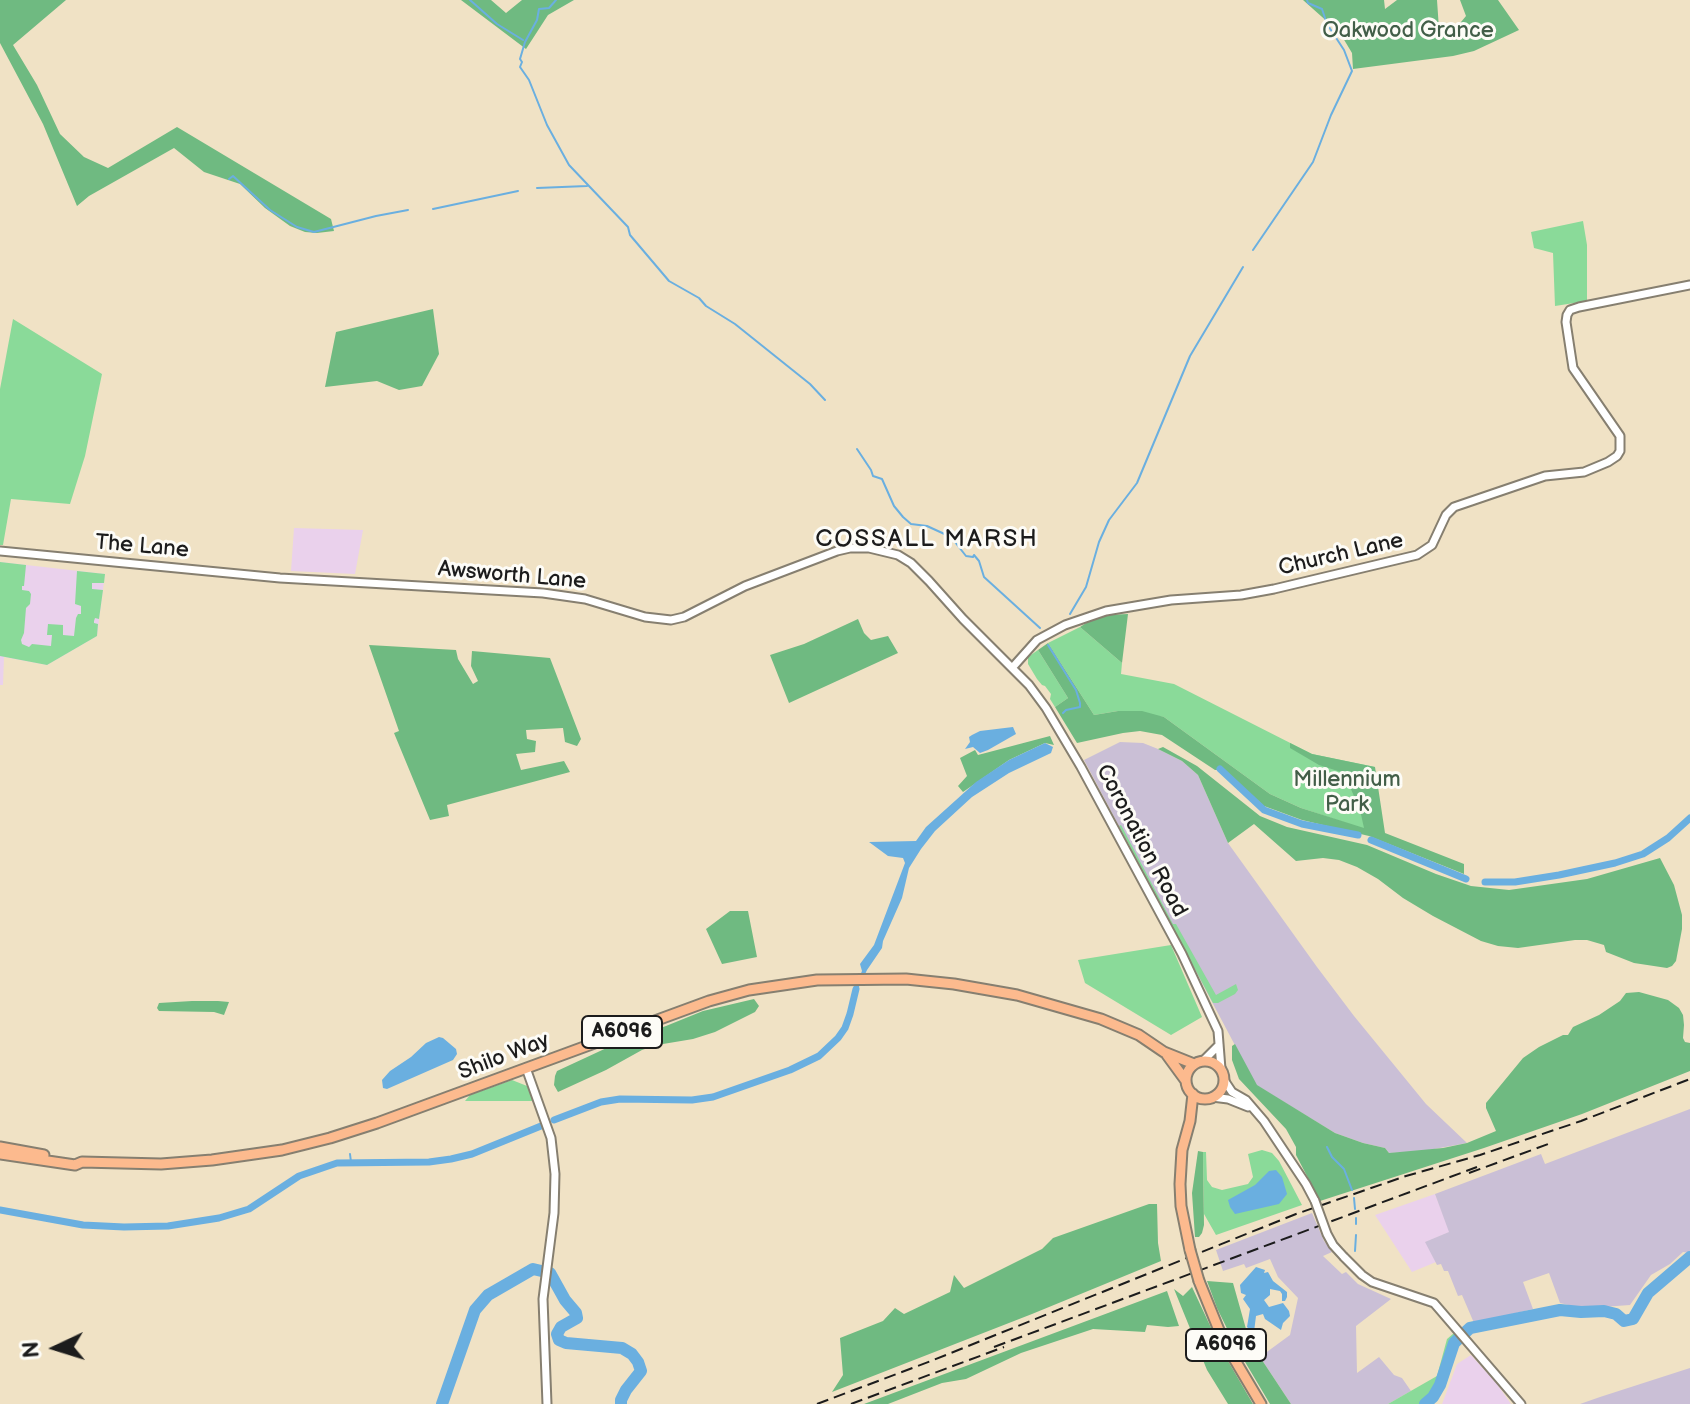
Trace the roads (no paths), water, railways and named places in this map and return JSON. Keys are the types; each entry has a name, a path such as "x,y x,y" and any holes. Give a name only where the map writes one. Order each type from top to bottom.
{"main road":[{"name":"Shilo Way","path":"0,1147 82,1162 121,1164 187,1163 282,1150 377,1123 669,1014 732,994 783,984 849,978 954,984 1038,1000 1101,1019 1164,1052 1198,1063"},
{"name":"Shilo Way","path":"1164,1052 1186,1081"},
{"path":"1198,1063 1215,1064 1221,1069 1224,1080 1222,1089 1210,1098 1193,1094 1186,1081 1189,1070 1198,1063"},
{"name":"A6096","path":"1193,1094 1182,1150 1180,1184 1190,1250 1223,1340 1261,1404"},
{"name":"A6096","path":"1190,1121 1210,1098"},
{"name":"Shilo Way","path":"0,1154 75,1165 82,1162"}],"street":[{"name":"Church Lane","path":"1012,668 1037,640 1065,625 1106,611 1171,600 1241,595 1417,555 1432,545 1446,515 1463,502 1545,476 1584,472 1608,462 1620,451 1620,436 1573,368 1567,315 1570,310 1579,307 1690,285"},
{"name":"Awsworth Lane","path":"280,578 543,593 578,597 634,615 671,620 684,617 745,586 815,557 850,548 869,548 892,553 911,563 1012,668"},
{"name":"The Lane","path":"0,551 280,578"},
{"name":"Coronation Road","path":"1012,668 1041,701 1081,767 1182,954 1218,1031 1221,1069"},
{"path":"1198,1063 1220,1043"},
{"path":"526,1068 553,1151 555,1193 543,1313 547,1404"},
{"path":"1224,1080 1232,1092 1254,1109 1282,1147 1315,1201 1333,1245 1372,1282 1434,1303 1521,1404"},
{"path":"1210,1098 1228,1099 1254,1109"}],"water":[{"path":"1013,727 1016,734 988,750 980,753 973,747 965,749 970,742 969,737 980,731"},
{"path":"1045,743 1053,747 1051,753 1009,773 972,797 935,831 921,849 909,868 902,898 882,948 858,989 854,989 862,971 860,964 874,945 905,863 903,858 888,856 869,842 916,841 926,827 976,782 1009,760"},
{"path":"439,1037 456,1049 453,1060 387,1089 383,1088 382,1080 390,1071 426,1043"},
{"path":"1276,1170 1282,1177 1287,1194 1279,1204 1235,1214 1228,1200 1255,1185 1269,1171"},
{"path":"1256,1267 1265,1270 1264,1273 1268,1272 1273,1281 1287,1292 1285,1301 1282,1301 1280,1291 1270,1289 1270,1295 1264,1300 1269,1307 1283,1303 1289,1311 1290,1316 1281,1330 1265,1319 1263,1314 1256,1316 1254,1332 1247,1327 1250,1309 1243,1299 1246,1295 1241,1293 1240,1285"}],"waterway":[{"path":"470,0 497,24 523,40"},
{"path":"556,0 549,8 539,9 537,20 525,42 520,67 569,165 628,227 630,235 669,281 735,324 810,384 825,400"},
{"path":"1253,250 1313,162 1352,71 1322,9 1307,0"},
{"path":"229,179 233,176 270,210 297,227 314,232 408,210"},
{"path":"537,188 587,186"},
{"path":"433,209 518,191"},
{"path":"1070,614 1086,587 1109,520 1137,483 1190,356 1243,267"},
{"path":"857,449 873,476 882,479 894,506 903,517 911,524 927,526 951,537 966,556 974,555 984,577 1040,628"},
{"path":"1048,645 1076,690 1080,703 1080,707 1063,713"},
{"path":"1220,769 1264,810 1302,824 1358,835"},
{"path":"1485,882 1515,882 1615,863 1643,854 1668,838 1690,818"},
{"path":"1371,840 1466,879"},
{"path":"554,1120 601,1102 620,1099 692,1100 713,1097 790,1070 819,1056 838,1038 845,1028 856,989"},
{"path":"0,1210 83,1225 168,1226 219,1218 249,1209 299,1176 337,1163 451,1159 472,1154 541,1126"},
{"path":"1327,1147 1344,1169 1352,1190"},
{"path":"350,1154 351,1162"},
{"path":"1354,1198 1355,1209"},
{"path":"1356,1218 1356,1224"},
{"path":"1355,1251 1356,1235"},
{"path":"1425,1404 1440,1385 1454,1343 1470,1328 1560,1310 1604,1311 1616,1314 1624,1321 1633,1319 1648,1293 1690,1257"},
{"path":"442,1404 475,1310 488,1295 533,1269 550,1273 576,1313 577,1318 561,1327 557,1334 559,1340 622,1348 638,1362 641,1371 626,1390 621,1404"}],"railway":[{"path":"817,1404 1296,1214 1581,1121 1690,1079"},
{"path":"1469,1173 1551,1143"},
{"path":"994,1347 1477,1167"},
{"path":"851,1404 1004,1347"}],"district":[{"name":"COSSALL MARSH","path":"927,540"}],"park label":[{"name":"Oakwood Grance","path":"1408,31"},
{"name":"Millennium Park","path":"1347,792"}]}
